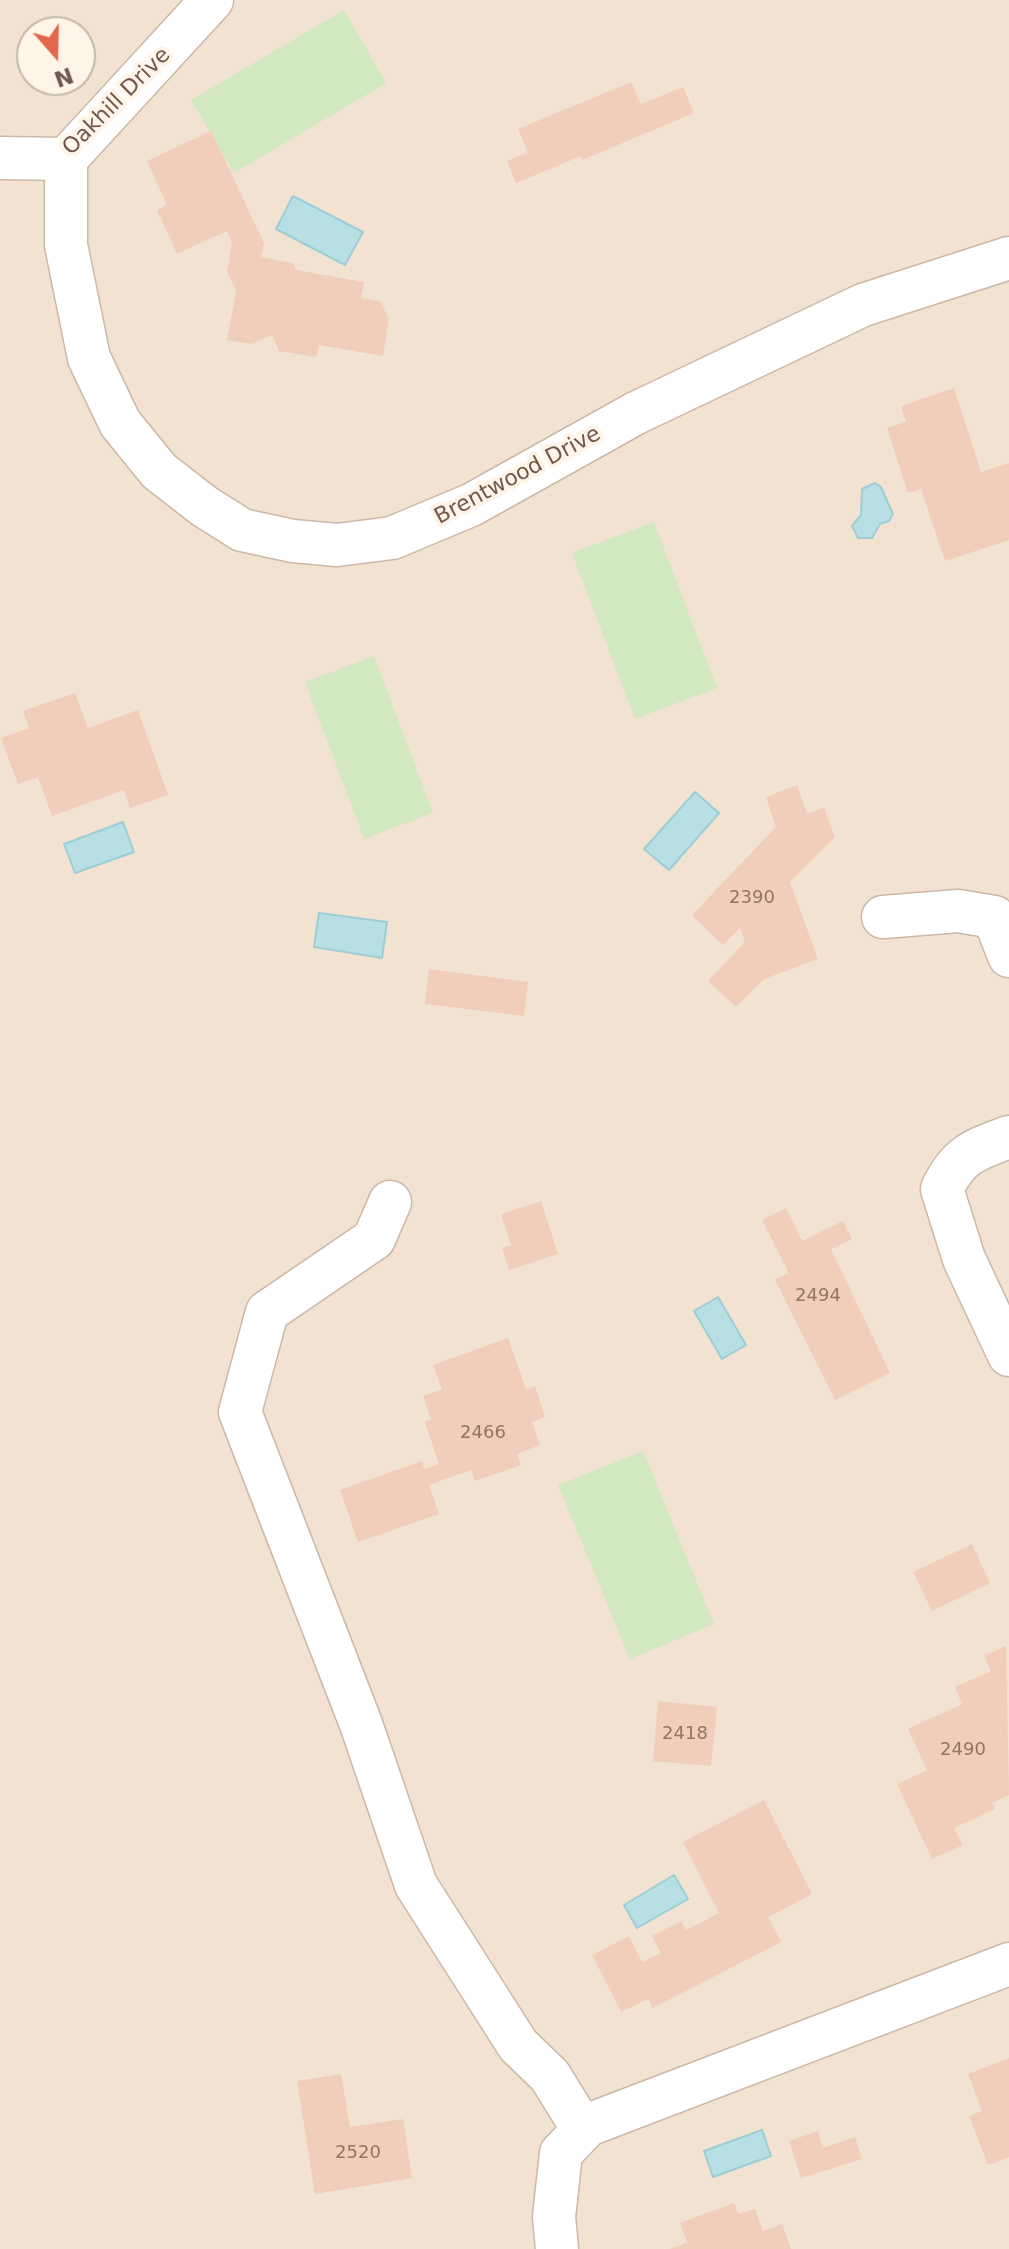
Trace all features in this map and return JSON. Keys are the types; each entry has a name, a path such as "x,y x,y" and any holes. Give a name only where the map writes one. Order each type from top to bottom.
{"street":[{"name":"Oakhill Drive","path":"0,158 66,159 212,0"},
{"name":"Brentwood Drive","path":"66,159 69,259 89,358 120,423 159,471 204,506 242,530 293,541 337,545 392,538 471,505 636,413 863,305 1009,258"},
{"path":"883,917 958,911 994,917 1009,956"},
{"path":"1009,1137 973,1150 954,1166 942,1189 964,1259 1009,1355"},
{"path":"390,1202 374,1239 267,1312 240,1412 361,1724 416,1885 518,2045 550,2076 574,2115 588,2125"},
{"path":"557,2249 554,2217 561,2153 588,2125 1009,1964"}],"shaded area":[{"path":"0,0 1009,0 1009,2249 0,2249"}],"green space":[{"path":"344,10 386,83 234,173 191,100"},
{"path":"654,522 717,688 635,719 572,553"},
{"path":"374,656 433,813 364,839 305,682"},
{"path":"643,1451 714,1624 630,1659 558,1485"}],"water":[{"path":"293,196 363,232 345,265 276,229"},
{"path":"875,483 881,487 893,514 889,521 880,524 872,538 858,538 852,526 861,515 862,489"},
{"path":"695,792 719,813 669,870 644,849"},
{"path":"123,822 134,852 75,873 64,844"},
{"path":"319,913 387,922 382,958 314,947"},
{"path":"718,1297 746,1345 722,1359 694,1311"},
{"path":"674,1875 688,1899 637,1928 624,1905"},
{"path":"762,2130 771,2156 713,2177 704,2151"}],"building":[{"path":"631,82 641,104 683,87 694,113 582,160 581,156 516,183 507,161 528,152 518,129"},
{"path":"211,131 264,243 261,257 293,263 296,270 364,282 361,298 380,301 389,319 383,356 319,345 316,357 279,351 272,335 252,344 227,340 236,291 227,272 232,243 227,231 177,254 157,210 167,205 147,161"},
{"path":"954,388 981,472 1009,463 1009,540 945,561 921,489 908,493 887,428 906,422 901,406"},
{"path":"75,693 88,728 138,710 168,795 130,808 124,790 52,816 38,777 18,784 1,738 29,728 23,711"},
{"path":"797,785 807,814 824,808 835,837 790,882 818,959 764,979 736,1007 708,981 745,942 740,928 723,945 692,915 776,827 766,797"},
{"path":"429,969 528,982 524,1016 425,1004"},
{"path":"541,1201 558,1254 509,1270 502,1248 511,1245 501,1214"},
{"path":"786,1208 802,1241 843,1221 852,1239 831,1249 890,1373 835,1400 775,1279 789,1273 762,1220"},
{"path":"508,1338 526,1389 535,1386 545,1417 532,1422 540,1445 517,1454 521,1465 475,1481 471,1470 429,1485 439,1514 358,1542 340,1490 422,1461 424,1469 439,1464 425,1422 431,1419 423,1396 442,1389 433,1365"},
{"path":"972,1544 990,1583 932,1611 913,1572"},
{"path":"1006,1646 1009,1795 992,1803 995,1809 954,1828 963,1845 932,1859 897,1784 927,1770 908,1729 962,1704 955,1687 991,1671 984,1656"},
{"path":"658,1701 717,1707 711,1766 653,1761"},
{"path":"764,1800 812,1894 768,1917 781,1942 653,2008 648,1999 621,2012 592,1955 629,1936 642,1962 661,1953 652,1936 681,1921 686,1930 719,1913 683,1842"},
{"path":"1009,2058 1009,2157 988,2165 969,2116 982,2111 968,2074"},
{"path":"341,2074 350,2127 403,2119 412,2178 315,2194 297,2081"},
{"path":"818,2131 823,2148 855,2137 862,2159 801,2178 789,2141"},
{"path":"734,2203 738,2214 755,2209 763,2231 782,2224 791,2249 670,2249 687,2242 680,2223"}]}
